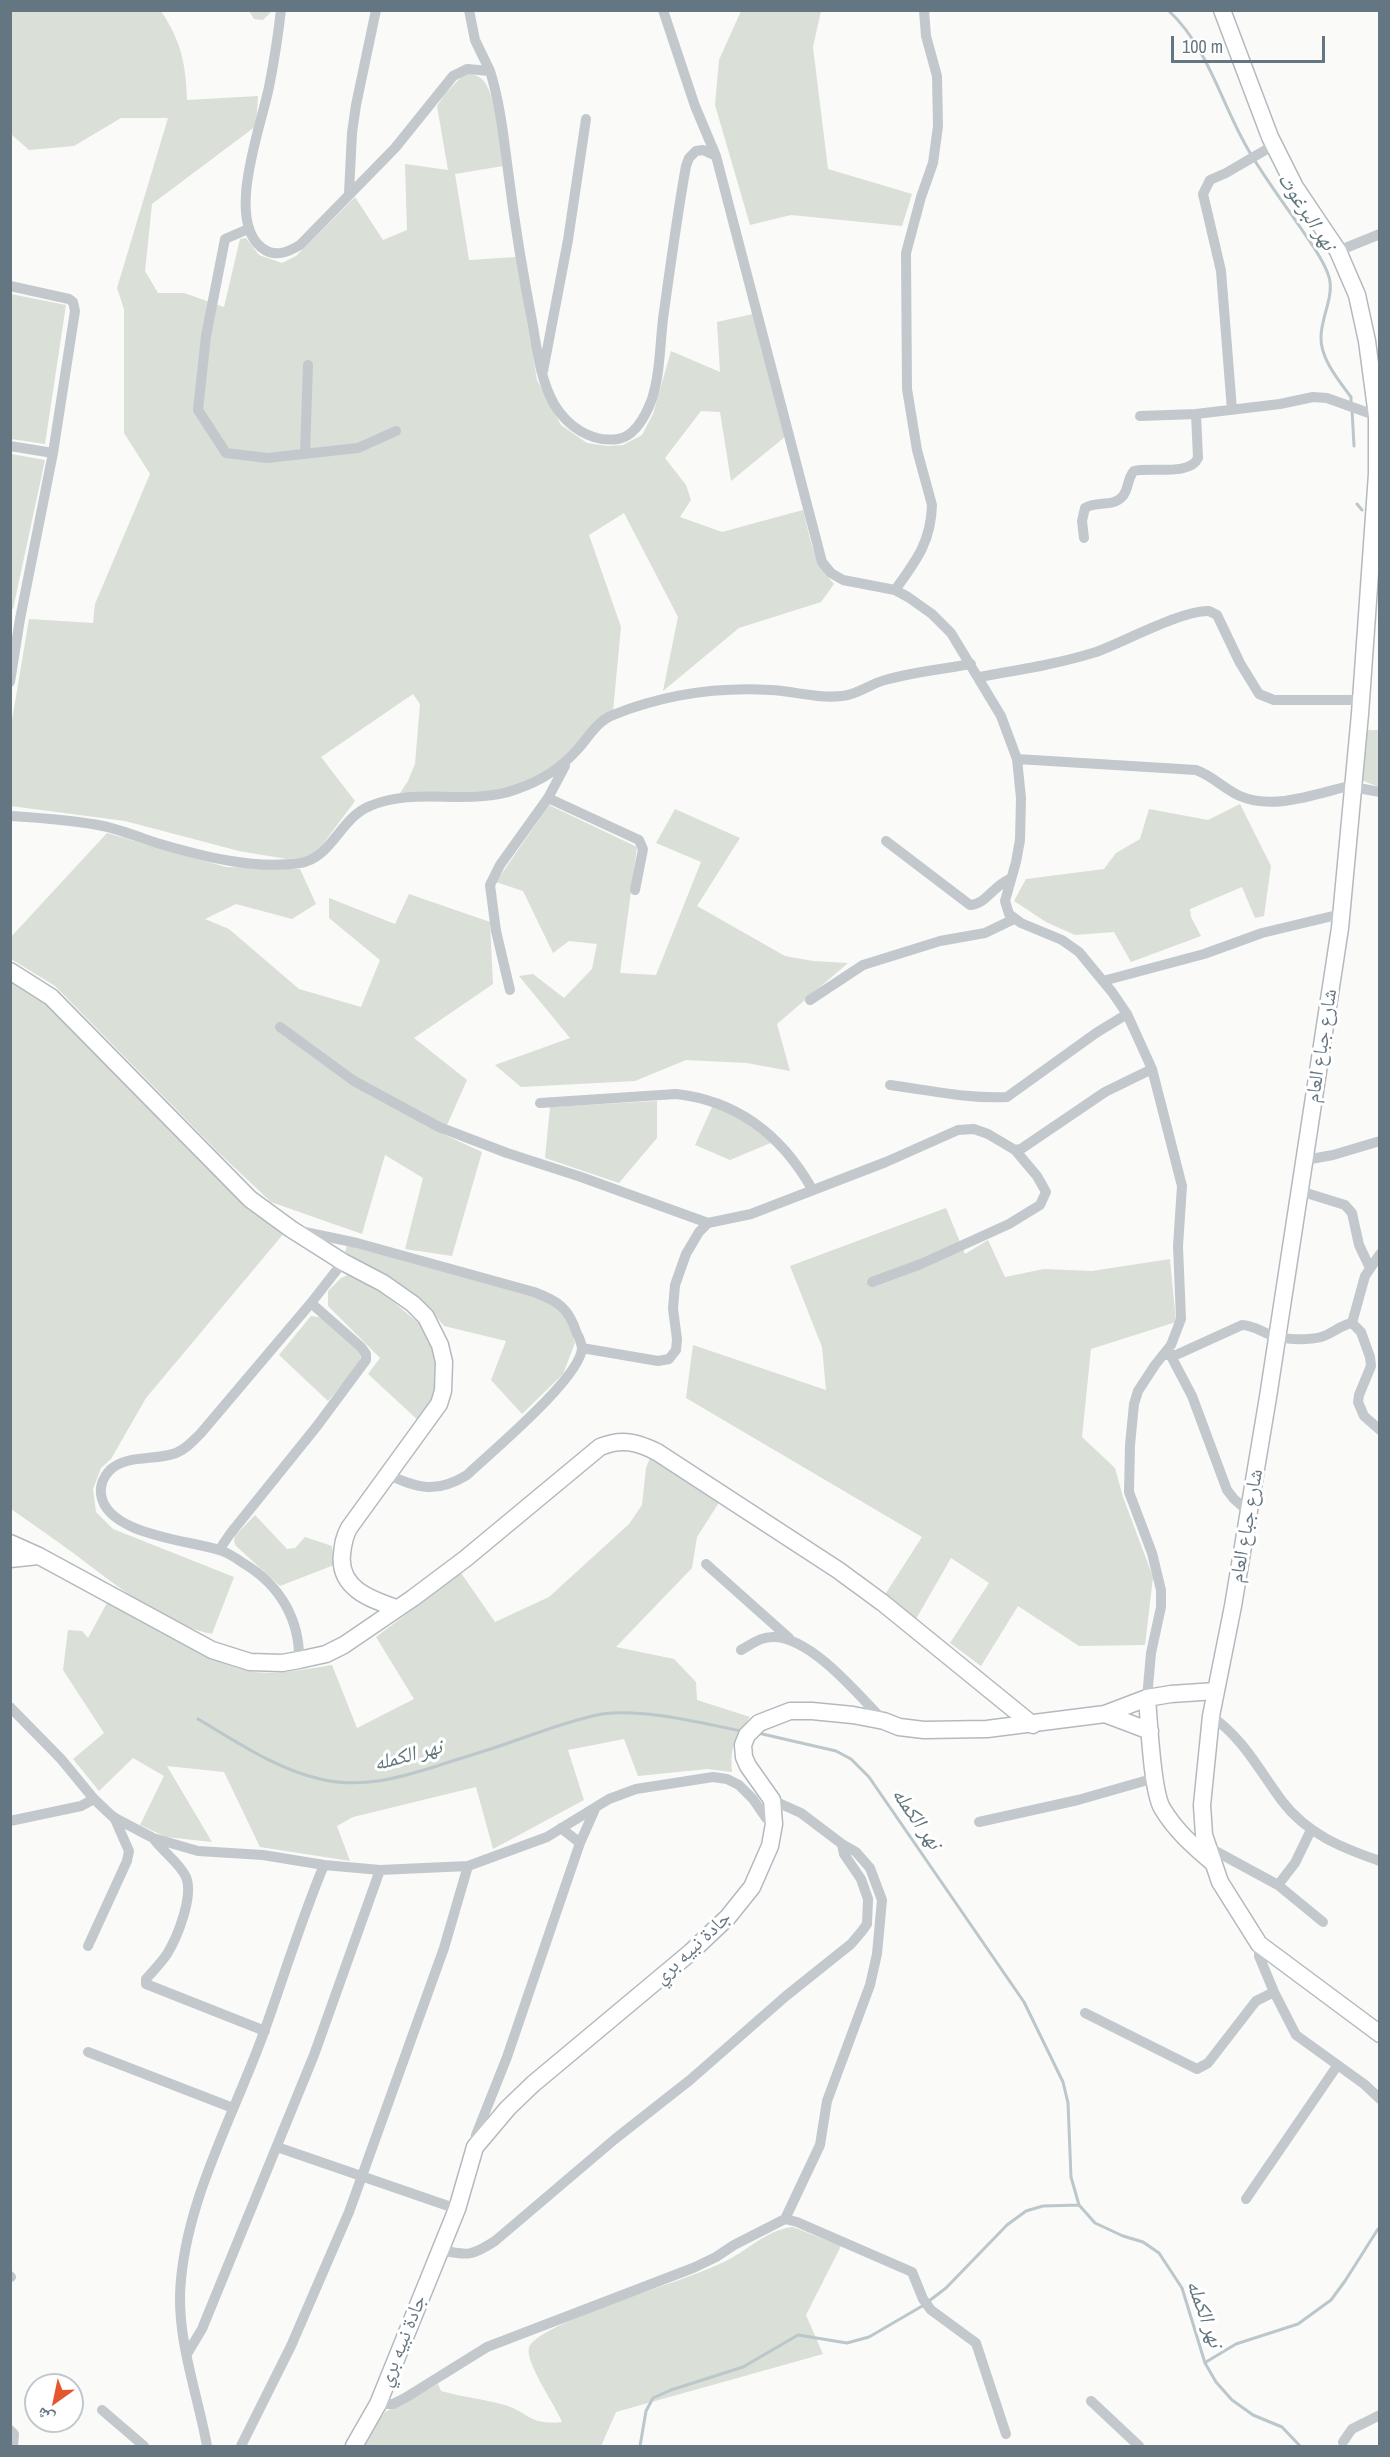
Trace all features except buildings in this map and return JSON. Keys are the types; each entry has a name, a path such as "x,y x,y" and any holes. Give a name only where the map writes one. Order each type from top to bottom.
{"street":[{"path":"281,10 270,85 245,190 245,218 248,229 255,241 263,249 272,253 284,253 307,239 394,148 453,76 467,69 490,71"},
{"path":"349,193 356,105 376,10"},
{"path":"663,10 695,106 716,156 822,562 831,573 843,580 895,590 932,614 951,633 1001,716 1017,759 1021,798 1020,840 1017,862 1005,901 1009,914 1014,919 1043,931 1079,952 1127,1014 1152,1069 1182,1186 1178,1246 1181,1319 1167,1355 1138,1391 1134,1404 1128,1472 1129,1492 1152,1553 1161,1590 1161,1607 1151,1653 1147,1698 1155,1778 1161,1806 1182,1836 1210,1854 1278,1886 1323,1922"},
{"path":"895,590 921,554 932,517 932,504 921,467 910,411 906,363 906,253 921,197 933,164 938,126 937,76 926,36 924,10"},
{"name":"شارع جباع العام","path":"1222,10 1235,49 1274,145 1295,187 1338,251 1357,295 1367,341 1370,413 1378,474 1361,700 1341,914 1278,1338 1249,1512 1211,1716 1202,1805 1204,1835 1226,1891 1259,1944 1380,2034"},
{"path":"468,12 475,40 490,71 498,100 520,250 542,377 555,405 567,421 580,432 611,440 630,434 638,426 651,402 656,381 686,166 696,151 703,150 716,156"},
{"path":"542,377 568,240 585,118"},
{"path":"1232,410 1221,271 1203,194 1210,180 1274,145"},
{"path":"351,164 366,176"},
{"path":"248,229 225,239 206,336 198,410 226,453 267,458 358,448 396,431"},
{"path":"1338,251 1380,234"},
{"path":"10,286 69,298 73,302 75,311 53,453 15,618 10,682"},
{"path":"305,454 308,365"},
{"path":"1140,416 1196,414 1280,404 1313,397 1327,398 1370,413"},
{"path":"1084,538 1082,521 1085,508 1092,504 1112,502 1122,498 1134,471 1187,469 1196,463 1198,458 1196,414"},
{"path":"10,446 53,453"},
{"path":"979,677 1062,662 1098,651 1186,616 1209,611 1217,615 1252,684 1265,698 1291,701 1361,700"},
{"path":"10,816 104,826 159,843 253,864 297,864 308,862 319,855 352,816 371,805 414,797 477,798 499,795 546,777 567,760 601,722 611,715 664,697 684,693 746,690 782,691 822,698 852,695 885,680 971,664"},
{"path":"1017,759 1196,770 1207,774 1237,795 1256,802 1280,801 1353,786 1380,792"},
{"path":"510,990 496,931 490,885 500,865 548,798 567,760"},
{"path":"548,798 639,840 643,849 635,890"},
{"path":"886,841 970,905 983,901 1000,883 1010,879"},
{"path":"1103,981 1204,954 1262,933 1341,914"},
{"path":"810,1000 863,965 940,941 985,933 1014,919"},
{"path":"10,971 51,997 250,1199 291,1229 343,1262 383,1283 413,1304 433,1328 441,1345 444,1362 443,1391 439,1404 349,1528 342,1542 341,1560 345,1577 356,1590 367,1597 396,1608"},
{"path":"890,1085 992,1098 1007,1097 1096,1033 1127,1014"},
{"path":"280,1027 354,1081 439,1127 533,1163 581,1177 708,1223 751,1214 886,1162 958,1130 974,1129 988,1134 1015,1150 1043,1185 1046,1192 1040,1205 1009,1224 872,1282"},
{"path":"1015,1150 1032,1143 1105,1092 1152,1069"},
{"path":"540,1103 676,1094 718,1103 739,1112 769,1132 795,1160 812,1189"},
{"path":"1305,1160 1333,1155 1380,1141"},
{"path":"1300,1191 1345,1205 1352,1213 1359,1245 1370,1268"},
{"path":"582,1348 658,1361 669,1359 676,1350 677,1339 673,1309 675,1285 686,1254 699,1232 708,1223"},
{"path":"291,1229 366,1246 534,1292 555,1300 570,1314 582,1348 577,1361 562,1384 467,1475 451,1485 426,1488 388,1475"},
{"path":"1352,1323 1359,1294 1370,1268 1380,1254"},
{"path":"299,1660 297,1634 284,1600 275,1587 245,1564 219,1550 187,1544 148,1532 118,1519 102,1502 100,1490 104,1478 121,1462 175,1453 187,1447 312,1303 343,1262"},
{"path":"219,1550 366,1360 366,1354 361,1347 312,1303"},
{"path":"1167,1355 1242,1325 1249,1325 1278,1338 1322,1337 1338,1327 1352,1323"},
{"path":"1352,1323 1361,1332 1371,1357 1371,1366 1358,1402 1364,1416 1380,1430"},
{"path":"1167,1355 1192,1396 1227,1490 1249,1512"},
{"path":"10,1543 39,1556 212,1650 250,1662 282,1663 326,1654 344,1645 465,1559 600,1447 611,1442 627,1440 640,1443 657,1452 838,1570 922,1633 1033,1725"},
{"path":"10,1559 39,1556"},
{"path":"706,1564 791,1641 813,1654 833,1670 884,1721"},
{"path":"367,1597 375,1623"},
{"path":"741,1650 761,1638 775,1637 791,1641"},
{"path":"378,2404 393,2404 405,2398 486,2348 693,2268 785,2219 820,2145 827,2101 870,1985 877,1954 882,1900 870,1868 856,1852 801,1813 772,1800 759,1783 744,1757 743,1745 747,1735 765,1719 790,1711 831,1712 884,1721 899,1727 924,1730 987,1729 1033,1725 1105,1714 1147,1698 1192,1691 1216,1691"},
{"path":"10,1707 61,1759 94,1799 114,1817 153,1838 198,1851 263,1855 324,1865 380,1870 468,1866 547,1837 609,1799 636,1789 713,1777 727,1779 739,1785 753,1799 766,1818 774,1824"},
{"path":"1105,1714 1150,1731"},
{"path":"1211,1716 1239,1738 1282,1801 1311,1830 1324,1839 1380,1861"},
{"path":"979,1822 1078,1800 1155,1778"},
{"path":"10,1821 81,1806 94,1799"},
{"name":"جادة نبيه بري","path":"354,2446 378,2404 458,2209 475,2146 508,2108 533,2084 653,1985 728,1917 752,1887 763,1867 774,1824 772,1800"},
{"path":"475,2146 476,2135 507,2057 580,1843 595,1809"},
{"path":"88,1946 127,1862 129,1851 114,1817"},
{"path":"561,1828 580,1843"},
{"path":"1278,1886 1295,1863 1311,1830"},
{"path":"153,1838 184,1873 188,1879 188,1889 181,1923 168,1953 146,1979 146,1984 265,2031"},
{"path":"441,2250 465,2255 474,2254 495,2241 851,1944 867,1923 868,1899 861,1879 844,1854 842,1844"},
{"path":"207,2446 181,2329 184,2250 196,2209 233,2108 265,2031 298,1931 324,1865"},
{"path":"241,2446 316,2291 362,2177 444,1948 468,1866"},
{"path":"187,2354 202,2329 314,2055 380,1870"},
{"path":"1259,1944 1259,1956 1296,2035 1380,2099"},
{"path":"1085,2013 1197,2069 1208,2063 1256,2001 1274,1992"},
{"path":"88,2052 233,2108"},
{"path":"1246,2199 1337,2066"},
{"path":"277,2147 458,2209"},
{"path":"785,2219 908,2269 915,2276 923,2299 931,2310 976,2343 1006,2434"},
{"path":"1090,2401 1139,2446"},
{"path":"102,2410 144,2446"},
{"path":"1343,2442 1352,2429 1380,2415"},
{"path":"10,2430 14,2434 13,2446"}],"shaded area":[{"path":"11,11 161,11 173,32 181,53 187,100 258,96 256,126 152,204 145,271 158,293 184,293 224,307 240,239 246,238 259,255 282,263 296,256 355,197 383,240 407,230 405,164 448,170 437,106 465,73 482,79 487,86 494,108 503,166 455,174 469,260 516,257 537,380 561,425 587,443 608,446 623,445 642,435 653,414 671,351 720,372 717,322 753,314 786,436 731,481 720,412 701,411 665,458 686,485 691,500 680,517 722,532 803,510 817,558 834,584 821,602 739,628 663,691 678,617 624,513 589,535 621,627 613,711 563,759 528,782 477,794 400,793 415,764 420,704 413,694 321,757 355,801 320,848 309,857 287,859 239,851 125,821 11,806 11,726 29,619 93,623 95,604 150,474 124,433 124,309 117,288 168,118 121,118 74,146 29,150 11,134"},
{"path":"249,11 272,11 263,20 254,19"},
{"path":"741,11 821,11 813,47 828,169 912,194 902,226 791,215 750,225 715,105 719,60"},
{"path":"11,294 66,305 45,444 11,439"},
{"path":"11,454 45,460 13,609 10,608"},
{"path":"1365,730 1379,730 1379,787 1361,780"},
{"path":"1240,804 1271,866 1264,916 1255,918 1242,887 1190,909 1191,917 1201,936 1131,962 1114,932 1075,935 1046,922 1014,901 1026,879 1104,869 1116,853 1140,839 1149,809 1208,820"},
{"path":"549,805 637,847 620,973 656,975 701,862 656,843 675,809 740,838 697,906 785,956 813,961 848,963 777,1024 790,1071 747,1063 686,1060 635,1081 521,1087 495,1065 570,1038 519,976 533,974 564,998 592,969 597,944 569,941 553,953 523,891 496,882"},
{"path":"107,833 226,867 300,869 316,904 292,919 236,904 205,919 229,929 299,989 361,1007 380,960 329,918 329,898 395,924 409,894 490,922 493,984 414,1038 467,1080 443,1134 482,1152 452,1256 405,1249 423,1178 385,1155 362,1234 271,1202 218,1152 55,986 11,959 10,938"},
{"path":"10,976 31,989 285,1232 146,1398 111,1459 101,1468 93,1489 96,1512 113,1529 234,1577 212,1634 179,1623 149,1607 11,1509"},
{"path":"657,1101 657,1138 619,1183 545,1158 550,1107"},
{"path":"713,1105 748,1122 773,1142 730,1160 695,1145"},
{"path":"946,1208 965,1254 988,1240 1005,1277 1044,1269 1092,1271 1170,1259 1176,1322 1091,1349 1082,1437 1115,1468 1123,1497 1153,1577 1145,1645 1079,1646 1018,1606 981,1666 950,1643 989,1583 951,1558 916,1619 884,1596 922,1537 686,1398 693,1345 826,1390 822,1347 790,1266"},
{"path":"347,1245 540,1298 556,1306 568,1321 575,1343 563,1374 522,1414 491,1380 506,1341 444,1326 427,1305 345,1252"},
{"path":"352,1273 364,1278 426,1329 437,1356 435,1392 421,1423 368,1374 380,1358 328,1306 328,1291 341,1278"},
{"path":"311,1316 325,1318 361,1353 360,1364 328,1401 279,1355"},
{"path":"651,1455 720,1501 697,1537 692,1568 616,1647 674,1659 696,1682 697,1700 750,1717 735,1743 732,1772 707,1769 638,1776 624,1739 568,1750 584,1800 493,1849 476,1787 353,1817 337,1826 350,1861 260,1847 224,1772 167,1766 212,1842 166,1837 140,1825 164,1776 133,1758 99,1791 73,1759 104,1733 63,1670 68,1630 82,1631 88,1638 108,1601 193,1650 244,1670 277,1673 332,1665 357,1728 414,1699 376,1637 461,1573 495,1622 549,1597 629,1524 642,1505 646,1468"},
{"path":"255,1515 287,1549 295,1548 305,1537 332,1546 334,1565 280,1586 236,1546 234,1541 235,1536"},
{"path":"793,2227 841,2246 806,2315 823,2354 616,2412 601,2446 361,2446 385,2412 438,2384 441,2391 505,2405 543,2422 562,2422 532,2364 529,2348 534,2341 574,2319 713,2267 766,2236"}],"waterway":[{"name":"نهر البرغوت","path":"1168,10 1194,41 1249,151 1325,268 1330,289 1322,329 1322,345 1331,369 1351,397 1351,403"},
{"name":"نهر البرغوت","path":"1352,409 1354,446"},
{"name":"نهر البرغوت","path":"1357,504 1362,510"},
{"name":"نهر الكمله","path":"198,1719 257,1754 288,1769 320,1779 350,1783 380,1781 408,1774 602,1714 654,1715 742,1731"},
{"name":"نهر الكمله","path":"758,1733 836,1751 851,1759 869,1777 1024,2002 1063,2082 1068,2103 1071,2177 1079,2205 1095,2223 1143,2242 1159,2253 1182,2288 1205,2363 1216,2382 1232,2400 1253,2415 1282,2427 1300,2446"},
{"path":"929,2301 946,2288 1007,2225 1026,2211 1043,2206 1079,2205"},
{"path":"1206,2362 1236,2344 1298,2324 1331,2300 1378,2229"},
{"path":"640,2446 646,2411 653,2398 743,2367 798,2335 847,2343 869,2337 924,2305"}]}
